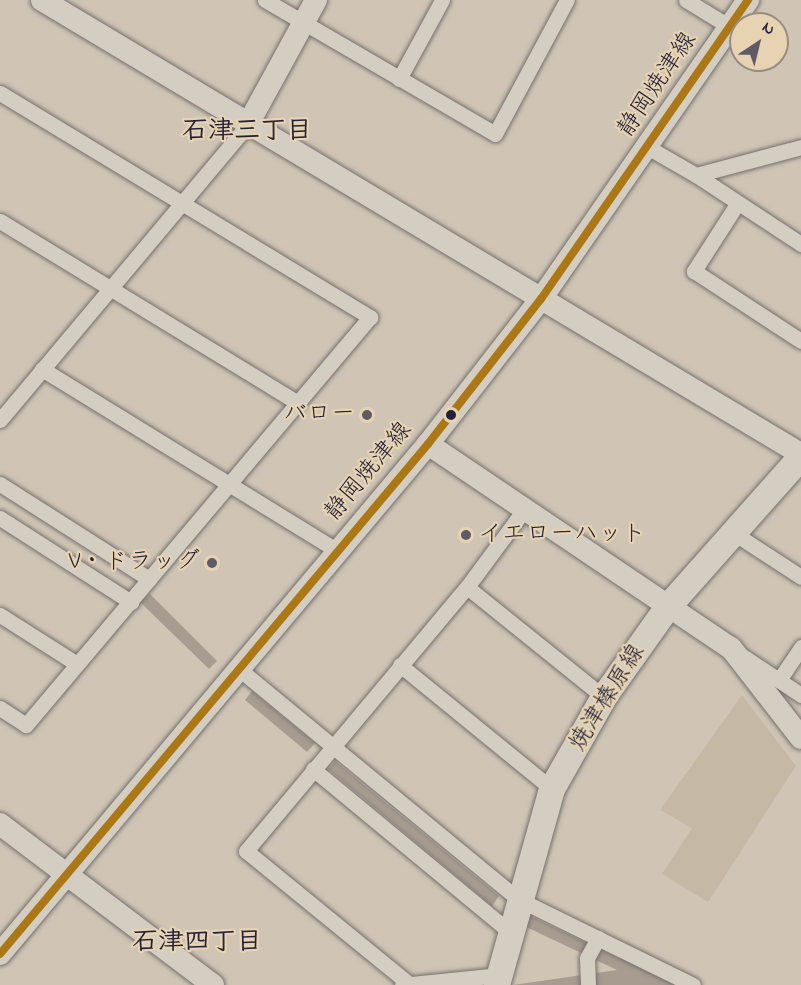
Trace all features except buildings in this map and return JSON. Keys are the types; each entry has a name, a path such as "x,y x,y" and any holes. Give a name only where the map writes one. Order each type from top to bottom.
{"main road":[{"name":"焼津榛原線","path":"498,981 514,913 552,789 604,697 669,606 801,456"}],"street":[{"path":"42,0 247,126 541,299 801,456"},
{"path":"265,0 495,134 567,0"},
{"path":"0,420 247,126 316,0"},
{"path":"399,79 442,0"},
{"path":"686,0 729,26"},
{"name":"静岡焼津線","path":"0,954 428,444 541,299 649,148 729,28"},
{"path":"0,93 182,201 370,317 26,725 0,708"},
{"path":"696,175 801,147"},
{"path":"649,148 696,175 801,244"},
{"path":"737,204 694,271 801,341"},
{"path":"1,223 296,402"},
{"path":"42,369 338,551"},
{"path":"428,444 801,695"},
{"path":"0,484 149,579"},
{"path":"498,981 405,984 246,850 467,587 524,510"},
{"path":"0,518 131,602"},
{"path":"732,532 801,577"},
{"path":"467,587 604,697"},
{"path":"0,615 77,664"},
{"path":"779,680 801,647"},
{"path":"730,648 801,738"},
{"path":"400,665 552,789"},
{"path":"239,669 332,746 514,913"},
{"path":"313,769 514,913 597,940 693,985"},
{"path":"0,824 213,985"},
{"path":"588,971 597,940"}],"shaded area":[{"path":"150,594 217,661 209,669 140,602"},
{"path":"252,691 315,743 307,752 245,700"},
{"path":"742,695 796,766 708,902 662,874 692,828 660,810"},
{"path":"335,761 499,896 492,906 328,769"},
{"path":"530,916 621,959 624,955 683,985 513,985 617,970 524,926"}],"transit line":[{"path":"0,954 428,444 541,299 748,0"}],"place":[{"name":"バロー","path":"367,415"},
{"name":"イエローハット","path":"466,535"},
{"name":"V・ドラッグ","path":"212,563"}],"district":[{"name":"石津三丁目","path":"247,133"},
{"name":"石津四丁目","path":"197,944"}]}
